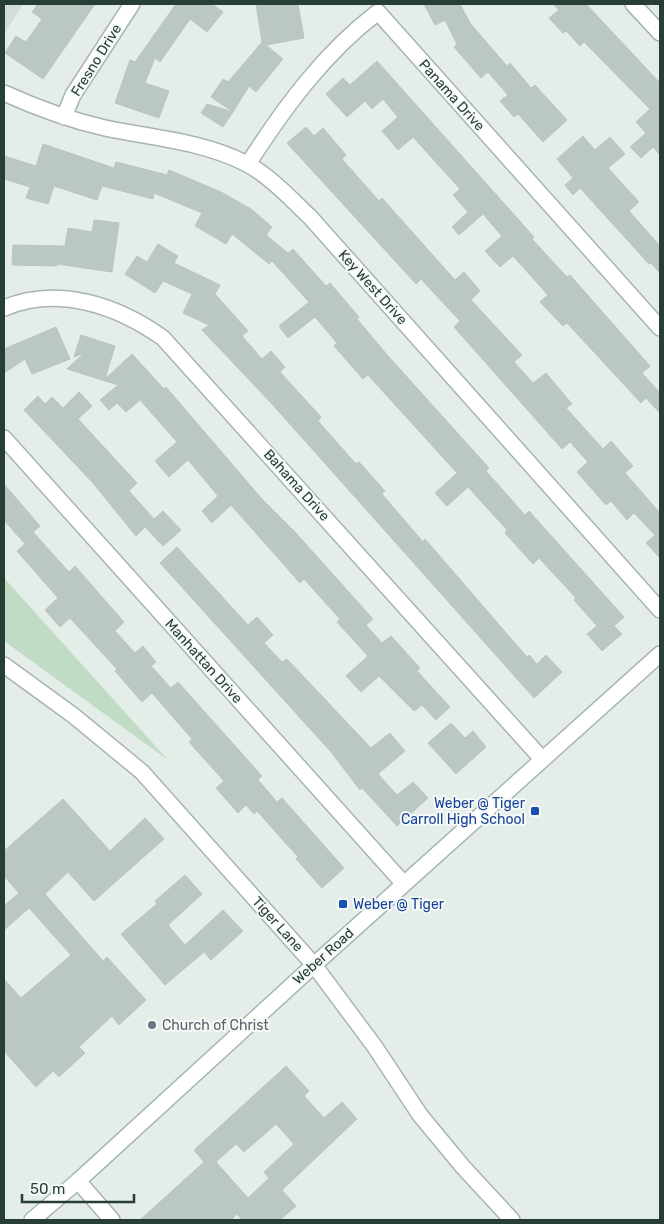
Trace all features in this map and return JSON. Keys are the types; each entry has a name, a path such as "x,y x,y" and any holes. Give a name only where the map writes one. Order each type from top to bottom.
{"street":[{"name":"Fresno Drive","path":"64,117 73,95 132,4"},
{"path":"633,4 660,33"},
{"name":"Panama Drive","path":"248,164 298,92 330,54 356,29 378,12 660,328"},
{"name":"Key West Drive","path":"4,93 64,117 106,128 183,141 222,153 248,164 281,190 310,217 660,610"},
{"name":"Bahama Drive","path":"4,308 13,304 43,299 78,300 108,307 138,320 163,338 542,760"},
{"name":"Manhattan Drive","path":"4,438 404,884"},
{"name":"Weber Road","path":"32,1220 78,1181 314,965 660,654"},
{"name":"Tiger Lane","path":"4,665 74,716 142,772 314,965 376,1047 420,1115 463,1167 512,1220"},
{"path":"78,1181 112,1220"}],"shaded area":[{"path":"4,4 23,4 4,35"}],"green space":[{"path":"4,578 168,760 4,641"}],"building":[{"path":"38,4 95,4 43,79 5,53 16,36 26,42 42,19 32,12"},
{"path":"176,4 212,4 223,12 207,32 190,19 160,62 155,58 145,83 169,91 159,118 115,103 130,60 135,62"},
{"path":"256,4 298,4 304,38 266,45 283,59 256,92 249,86 233,112 211,97 223,79 228,82 262,42"},
{"path":"424,4 460,4 470,23 507,66 510,63 531,88 535,85 567,120 543,142 518,114 514,117 500,101 508,95 488,72 481,78 454,47 457,44 445,20 435,25"},
{"path":"553,4 586,4 660,83 660,155 653,147 641,158 630,147 646,133 636,122 650,109 584,42 580,46 566,31 563,33 549,18 559,10"},
{"path":"377,61 534,237 532,239 567,277 570,275 650,366 642,373 660,393 660,413 646,398 641,403 567,323 563,326 540,302 548,295 513,256 500,267 485,251 502,236 483,214 459,235 452,227 468,212 453,195 460,189 413,137 398,150 382,131 398,117 383,99 372,109 365,101 347,117 326,94 343,78 350,85"},
{"path":"207,104 233,112 223,127 201,113"},
{"path":"306,127 314,136 323,128 346,155 342,159 379,201 382,198 455,280 464,272 480,291 471,300 522,355 514,362 533,383 546,373 572,404 566,408 603,449 611,441 633,466 625,473 660,513 660,558 646,543 655,535 634,513 627,520 611,501 606,505 577,472 588,462 570,442 562,449 454,327 460,321 421,279 416,284 287,143"},
{"path":"583,136 595,150 610,137 625,154 608,168 639,202 629,211 660,246 660,273 650,262 649,264 580,188 573,195 565,185 573,178 557,159"},
{"path":"43,144 114,168 116,162 167,175 169,170 221,192 251,209 272,227 266,235 288,253 293,249 326,286 330,283 389,357 489,468 486,471 525,515 529,511 624,617 614,626 622,634 602,651 587,634 597,626 574,600 576,598 539,558 533,564 505,533 507,530 468,487 447,506 435,493 457,473 368,375 363,379 334,346 337,343 315,317 288,338 279,326 309,302 272,261 269,264 232,234 226,244 195,226 202,213 154,193 153,199 102,186 97,200 54,186 48,204 26,198 30,187 4,179 4,156 36,166"},
{"path":"94,220 119,223 112,272 57,264 57,266 12,265 13,245 65,246 68,228 92,232"},
{"path":"158,244 178,256 174,263 220,285 215,294 248,331 242,336 262,359 271,351 285,367 280,372 321,417 318,421 356,464 359,462 385,491 382,494 423,542 425,539 527,657 529,655 537,664 546,655 562,672 534,698 272,404 202,330 209,325 183,313 192,294 163,281 155,293 125,274 137,256 147,262"},
{"path":"56,327 70,359 32,374 25,359 4,373 4,349"},
{"path":"81,335 115,346 105,379 132,354 164,389 166,387 261,498 295,532 373,619 366,625 382,643 391,636 420,668 417,671 450,707 436,720 422,705 414,711 379,676 361,692 346,676 368,656 337,622 340,619 304,579 300,583 231,505 212,523 202,511 218,496 188,460 169,477 155,461 177,442 140,400 126,412 117,403 109,410 100,400 118,385 67,369 84,353 74,357"},
{"path":"79,392 92,406 78,419 137,483 129,491 154,519 163,511 181,530 163,546 145,527 136,536 92,482 24,410 38,396 45,404 52,397 63,408"},
{"path":"4,484 40,526 33,532 69,572 75,566 124,622 115,631 135,653 143,646 156,662 151,666 171,688 178,682 262,776 258,780 277,802 282,798 344,868 322,888 296,859 298,857 257,811 254,814 246,805 238,813 216,788 224,781 189,742 192,739 152,693 142,702 115,671 117,669 70,618 60,627 45,610 58,598 17,551 25,544 4,520"},
{"path":"177,547 248,625 257,617 273,635 264,643 282,662 287,659 371,748 390,733 405,751 378,774 397,795 413,782 428,798 397,826 362,788 360,790 331,752 160,563"},
{"path":"451,723 465,738 473,731 486,747 456,774 428,743"},
{"path":"63,799 110,851 145,818 164,839 94,901 68,872 45,894 103,961 107,957 146,1000 119,1025 112,1016 79,1047 85,1053 59,1077 53,1071 36,1087 4,1051 4,979 21,998 71,955 29,908 4,930 4,906 19,893 4,876 4,851"},
{"path":"185,875 202,894 168,925 185,945 223,910 243,931 211,960 204,952 165,985 121,934 157,904 155,901"},
{"path":"286,1066 309,1091 304,1096 324,1118 342,1102 357,1119 282,1190 296,1206 280,1220 242,1220 237,1214 231,1220 140,1220 204,1162 194,1150","holes":["276,1124 294,1144 264,1172 269,1178 248,1198 216,1162 236,1144 244,1152"]}],"place":[{"name":"Weber @ Tiger Carroll High School","path":"535,811"},
{"name":"Weber @ Tiger","path":"343,904"},
{"name":"Church of Christ","path":"152,1025"}]}
